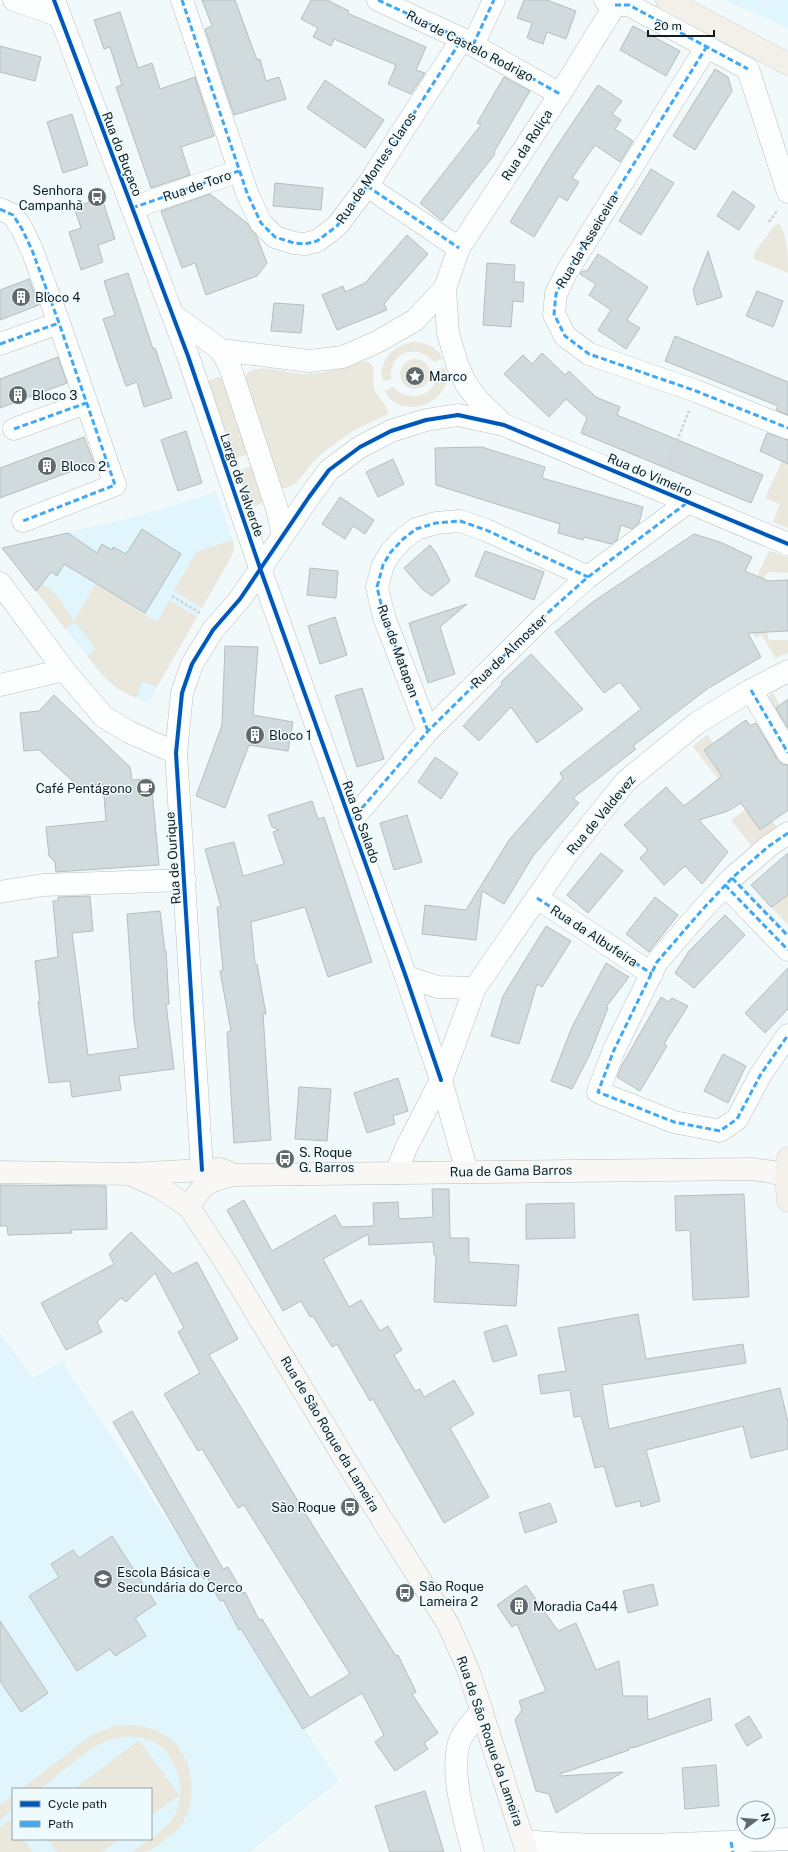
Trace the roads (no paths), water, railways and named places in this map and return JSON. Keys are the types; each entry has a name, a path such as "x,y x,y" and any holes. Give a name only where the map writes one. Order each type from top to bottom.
{"main road":[{"path":"667,0 788,64"},
{"name":"Rua de Gama Barros","path":"130,1174 220,1169 233,1175"},
{"name":"Rua de Gama Barros","path":"189,1207 201,1188 214,1179 233,1175 751,1169 773,1172 787,1171"},
{"path":"787,1171 788,1201"},
{"name":"Rua de São Roque da Lameira","path":"0,1172 130,1174 160,1188 189,1207 226,1263 354,1474 448,1624 468,1668 525,1846"}],"street":[{"path":"14,0 57,8"},
{"name":"Rua de Montes Claros","path":"182,0 239,171 247,193 261,223 275,237 294,243 305,244 317,241 337,226 367,186 467,42 494,0"},
{"name":"Rua de Castelo Rodrigo","path":"378,0 467,42 560,94"},
{"path":"610,2 629,5 748,69 788,192"},
{"name":"Rua da Roliça","path":"444,288 459,248 560,94 610,2"},
{"name":"Rua do Buçaco","path":"57,8 173,315"},
{"name":"Rua da Asseiceira","path":"707,46 566,273 556,294 554,314 565,336 589,354 696,392 788,428"},
{"name":"Rua de Toro","path":"132,208 239,171"},
{"path":"367,186 459,248"},
{"path":"0,209 13,215 22,229 59,323 115,485 23,521"},
{"path":"444,288 448,333 466,384 479,401 504,425"},
{"name":"Largo de Valverde","path":"221,350 309,361 343,357 379,341 415,320 444,288"},
{"name":"Largo de Valverde","path":"173,315 221,350 230,367 277,509 283,535"},
{"name":"Largo de Valverde","path":"173,315 261,571"},
{"path":"0,344 59,323"},
{"path":"14,430 86,403"},
{"name":"Largo de Valverde","path":"261,571 283,535 329,470 360,447 391,431 426,420 458,415 504,425"},
{"name":"Rua do Vimeiro","path":"504,425 788,544"},
{"name":"Rua de Almoster","path":"350,822 428,731 492,665 588,577 688,502"},
{"name":"Rua de Matapan","path":"428,731 384,616 377,588 383,565 390,553 403,539 416,529 436,523 460,521 486,530 588,577"},
{"name":"Rua de Ourique","path":"202,1170 176,753 182,693 192,664 213,630 240,599 261,571"},
{"name":"Rua do Salado","path":"261,571 406,977 441,1080 467,1172"},
{"path":"0,583 64,670 104,717 129,732 176,753"},
{"path":"0,685 64,670"},
{"name":"Rua de Valdevez","path":"441,1080 475,988 567,854 626,781 697,723 751,690 788,670"},
{"path":"751,690 788,753"},
{"path":"788,833 769,846 729,882 702,910 657,962 614,1050 598,1092 674,1122 720,1131 737,1119 761,1074 788,1035"},
{"path":"0,892 43,885 185,880"},
{"path":"729,882 788,936"},
{"path":"729,882 788,950"},
{"name":"Rua da Albufeira","path":"537,898 652,974"},
{"path":"406,977 438,987 475,988"},
{"path":"396,1173 406,1148 441,1080"},
{"path":"473,1852 463,1813 456,1770 459,1742 482,1710"},
{"path":"525,1846 788,1839"}],"place":[{"name":"Senhora Campanhã","path":"97,197"},
{"name":"Bloco 4","path":"21,297"},
{"name":"Marco","path":"415,376"},
{"name":"Bloco 3","path":"18,395"},
{"name":"Bloco 2","path":"47,466"},
{"name":"Bloco 1","path":"255,735"},
{"name":"Café Pentágono","path":"146,788"},
{"name":"S. Roque G. Barros","path":"285,1159"},
{"name":"São Roque","path":"350,1507"},
{"name":"Escola Básica e Secundária do Cerco","path":"103,1579"},
{"name":"São Roque Lameira 2","path":"405,1593"},
{"name":"Moradia Ca44","path":"519,1606"}]}
